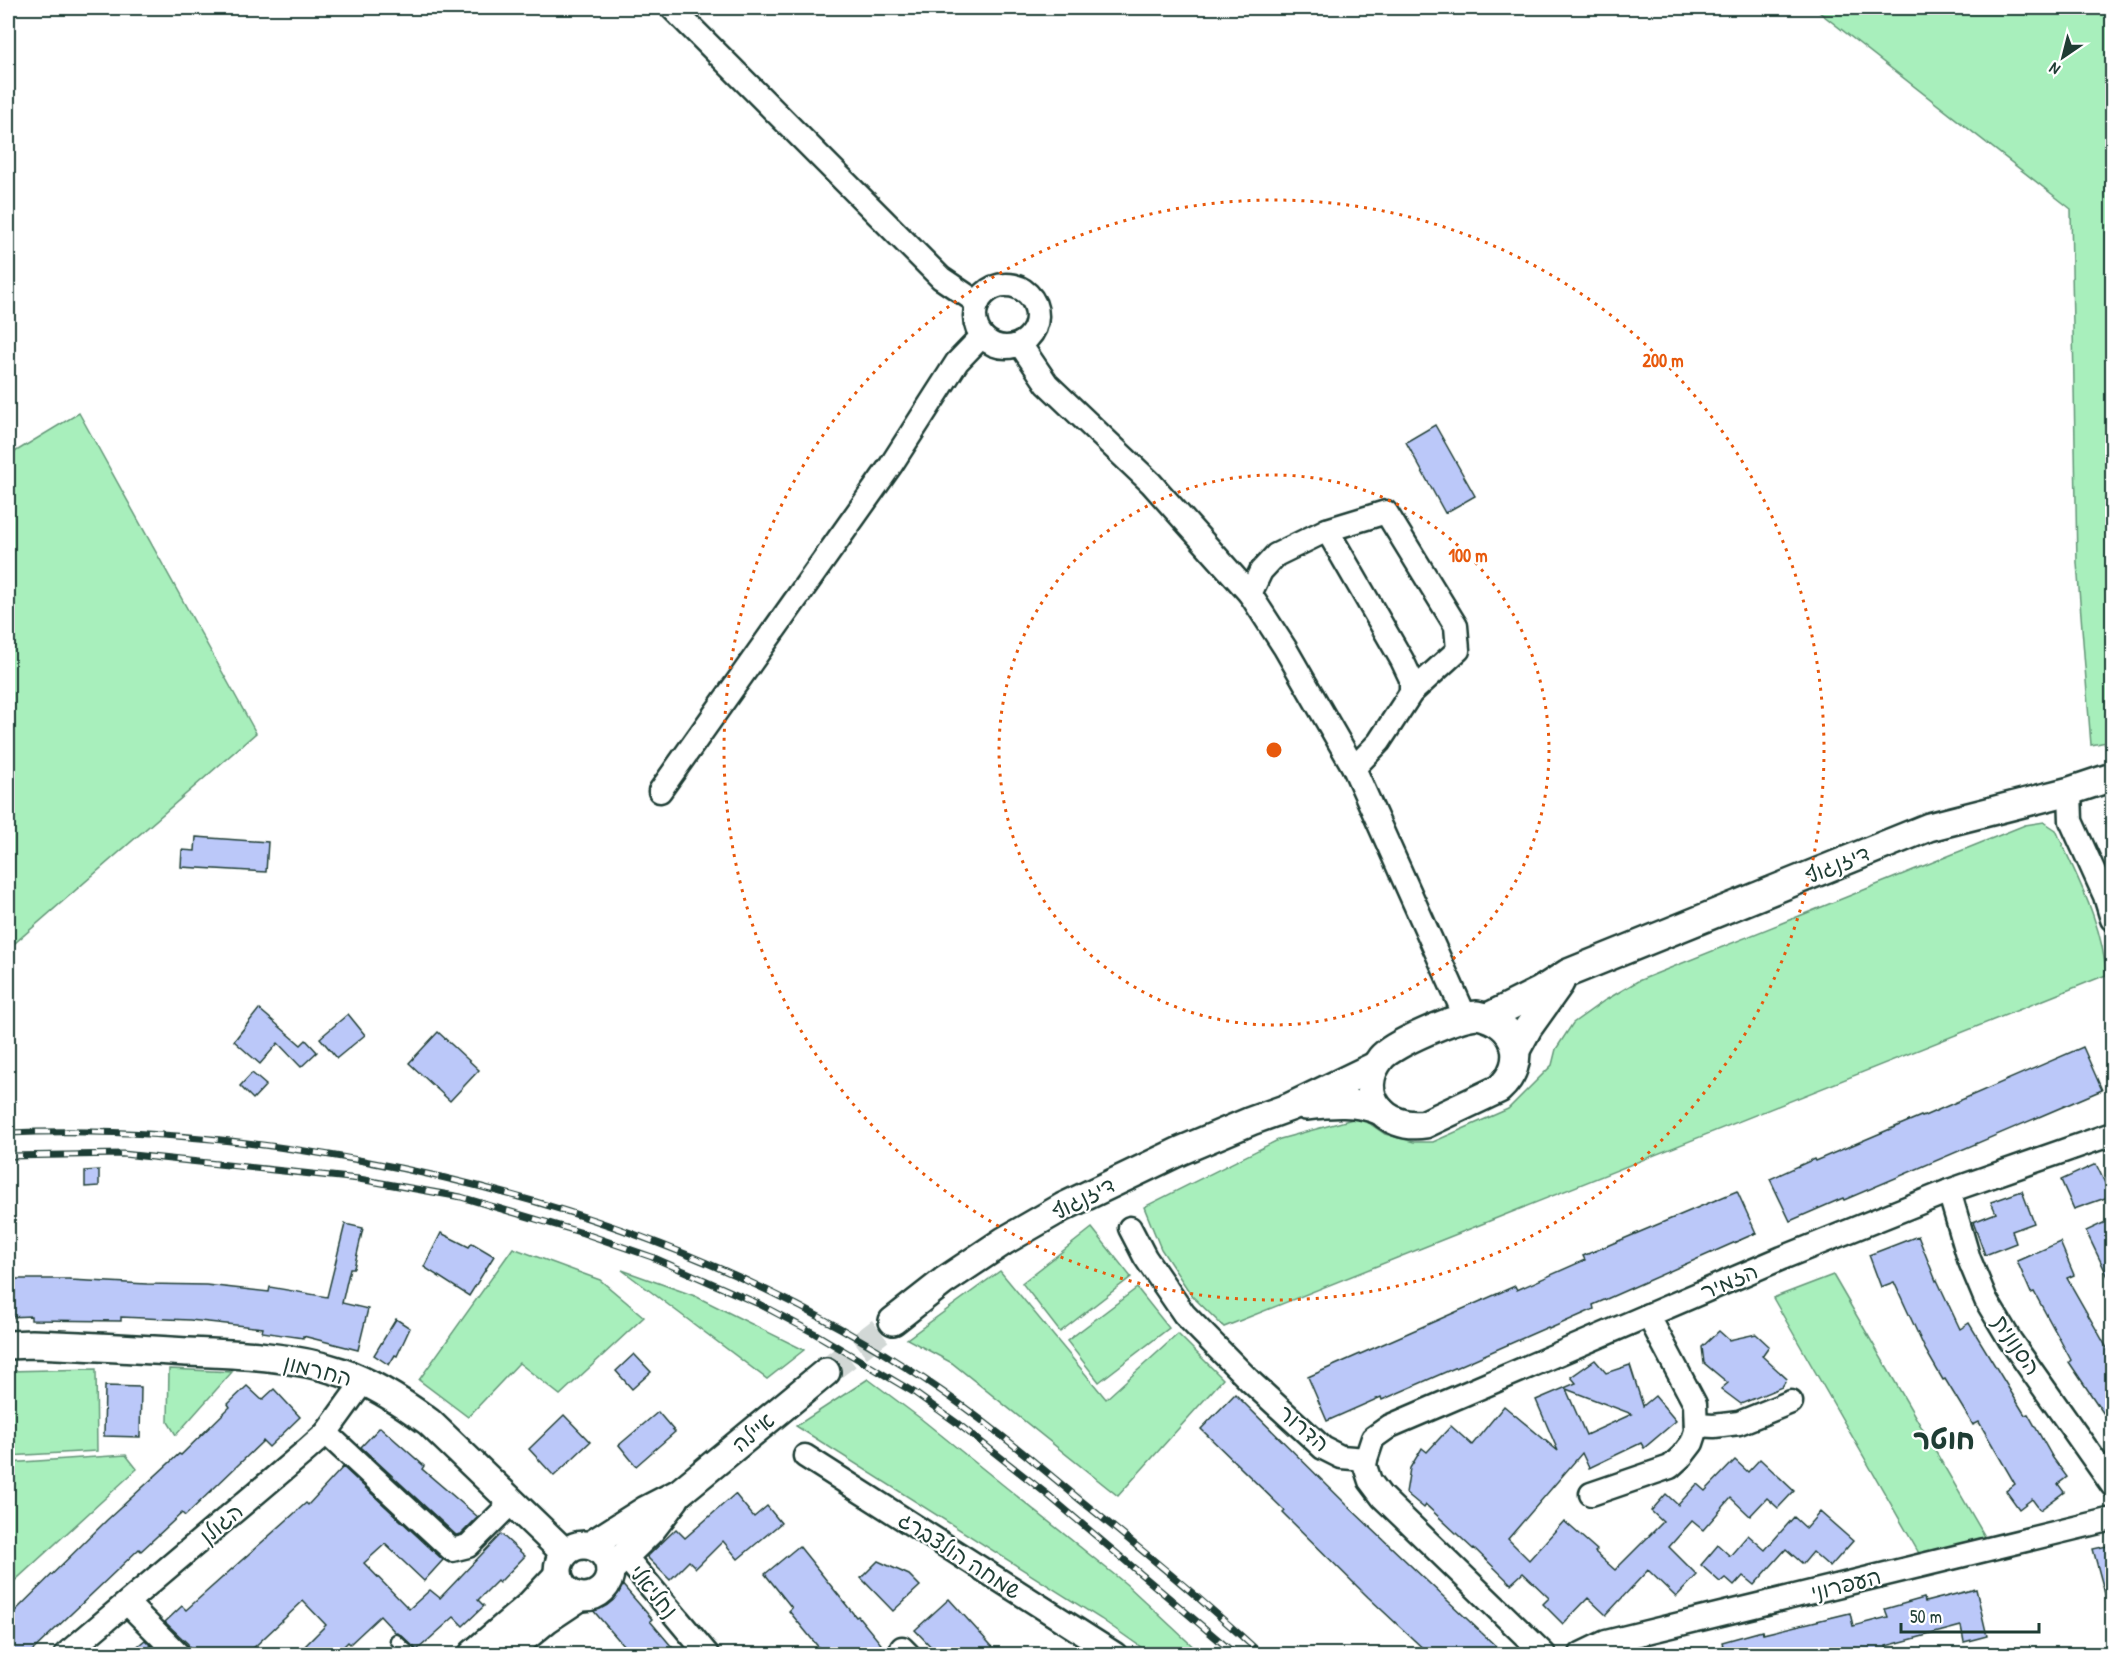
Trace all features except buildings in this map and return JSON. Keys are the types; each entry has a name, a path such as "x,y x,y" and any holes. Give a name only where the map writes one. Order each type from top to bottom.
{"street":[{"path":"672,8 941,278 978,303"},
{"path":"998,286 1016,287 1030,297 1035,305 1036,323 1027,339 1020,344 1002,347 993,345 982,336 976,326 978,303 983,295 998,286"},
{"path":"660,790 891,465 957,362 982,336"},
{"path":"1020,344 1047,384 1151,483 1250,594 1285,648 1354,768 1477,1016 1506,1029 1516,1050"},
{"path":"1250,594 1261,571 1276,555 1327,530 1386,512 1456,626 1458,650 1411,693 1379,742 1354,768"},
{"path":"1327,530 1402,660 1411,679 1411,693"},
{"name":"דיזנגוף","path":"892,1321 944,1281 1004,1241 1063,1207 1180,1151 1251,1120 1290,1107 1375,1066 1382,1056 1392,1049 1540,991 1568,973 1929,827 2070,791 2112,777"},
{"path":"2070,791 2071,820 2105,896 2112,919"},
{"path":"1516,1050 1528,1028 1568,973"},
{"name":"דיזנגוף","path":"1290,1107 1348,1103 1365,1105 1395,1122 1413,1126 1436,1119 1499,1089 1513,1072 1516,1050"},
{"path":"1375,1066 1371,1077 1371,1089 1374,1101 1381,1112"},
{"name":"הזמיר","path":"1366,1458 1373,1438 1390,1426 1782,1258 1949,1191 2112,1134"},
{"name":"הסנונית","path":"1949,1191 1969,1259 1986,1300 2010,1340 2112,1485"},
{"name":"הדרור","path":"1130,1227 1145,1257 1184,1314 1250,1382 1323,1448 1341,1456 1366,1458"},
{"path":"1591,1494 1670,1467 1692,1443 1696,1431 1695,1404 1648,1315"},
{"name":"החרמון","path":"8,1345 32,1344 243,1354 302,1362 341,1372 405,1404 429,1422 512,1502 561,1564"},
{"name":"איילה","path":"591,1545 646,1510 679,1493 826,1371"},
{"name":"הגולן","path":"66,1654 326,1433 363,1382"},
{"path":"1696,1425 1739,1424 1791,1402"},
{"path":"326,1433 452,1550 468,1546 512,1502"},
{"name":"שמחה הולצברג","path":"805,1456 1115,1654"},
{"path":"1366,1458 1365,1466 1370,1481 1382,1497 1544,1654"},
{"name":"איילה","path":"617,1562 651,1530 679,1493"},
{"name":"העפרוני","path":"1581,1654 1606,1642 2112,1519"},
{"path":"473,1654 529,1606 561,1564 578,1545 591,1545 617,1562 607,1584 602,1590 588,1597 579,1597 565,1589 561,1564"},
{"name":"נחליאלי","path":"617,1562 707,1654"},
{"path":"505,1654 547,1619 579,1597"},
{"path":"127,1603 178,1654"}],"lane":[{"path":"396,1640 411,1654"}],"green space":[{"path":"1814,8 2112,8 2112,741 2091,745 2077,563 2071,209"},
{"path":"79,413 256,733 8,949 8,456"},
{"path":"2044,822 2056,830 2087,900 2100,937 2106,975 1224,1327 1192,1296 1161,1249 1144,1207 1280,1139 1360,1117 1385,1134 1414,1142 1433,1142 1508,1109 1552,1065 1556,1049 1573,1023 1638,981 2025,825"},
{"path":"1092,1228 1131,1277 1060,1332 1022,1283"},
{"path":"513,1248 600,1280 644,1317 560,1395 519,1363 468,1417 419,1380"},
{"path":"622,1270 695,1296 804,1350 767,1379"},
{"path":"1000,1271 1106,1399 1178,1334 1223,1379 1118,1496 952,1363 907,1339"},
{"path":"1833,1275 1991,1547 1920,1555 1773,1298"},
{"path":"1137,1288 1169,1328 1099,1382 1067,1341"},
{"path":"96,1369 97,1451 8,1456 8,1371"},
{"path":"169,1369 232,1372 176,1435 168,1422"},
{"path":"868,1379 920,1418 1126,1584 1201,1654 1151,1654 1101,1619 796,1426"},
{"path":"126,1455 137,1469 8,1587 8,1463"}],"tunnel":[{"path":"826,1372 893,1321"}],"railway":[{"path":"8,1133 97,1132 187,1137 276,1147 364,1161 438,1176 512,1195 655,1242 725,1271 793,1303 859,1339 964,1407 1194,1594 1261,1654"},
{"path":"8,1156 123,1154 359,1179 461,1197 583,1233 652,1257 759,1304 814,1333 915,1393 1048,1495 1235,1654"}],"district":[{"name":"חוטר","path":"1944,1439"}]}
